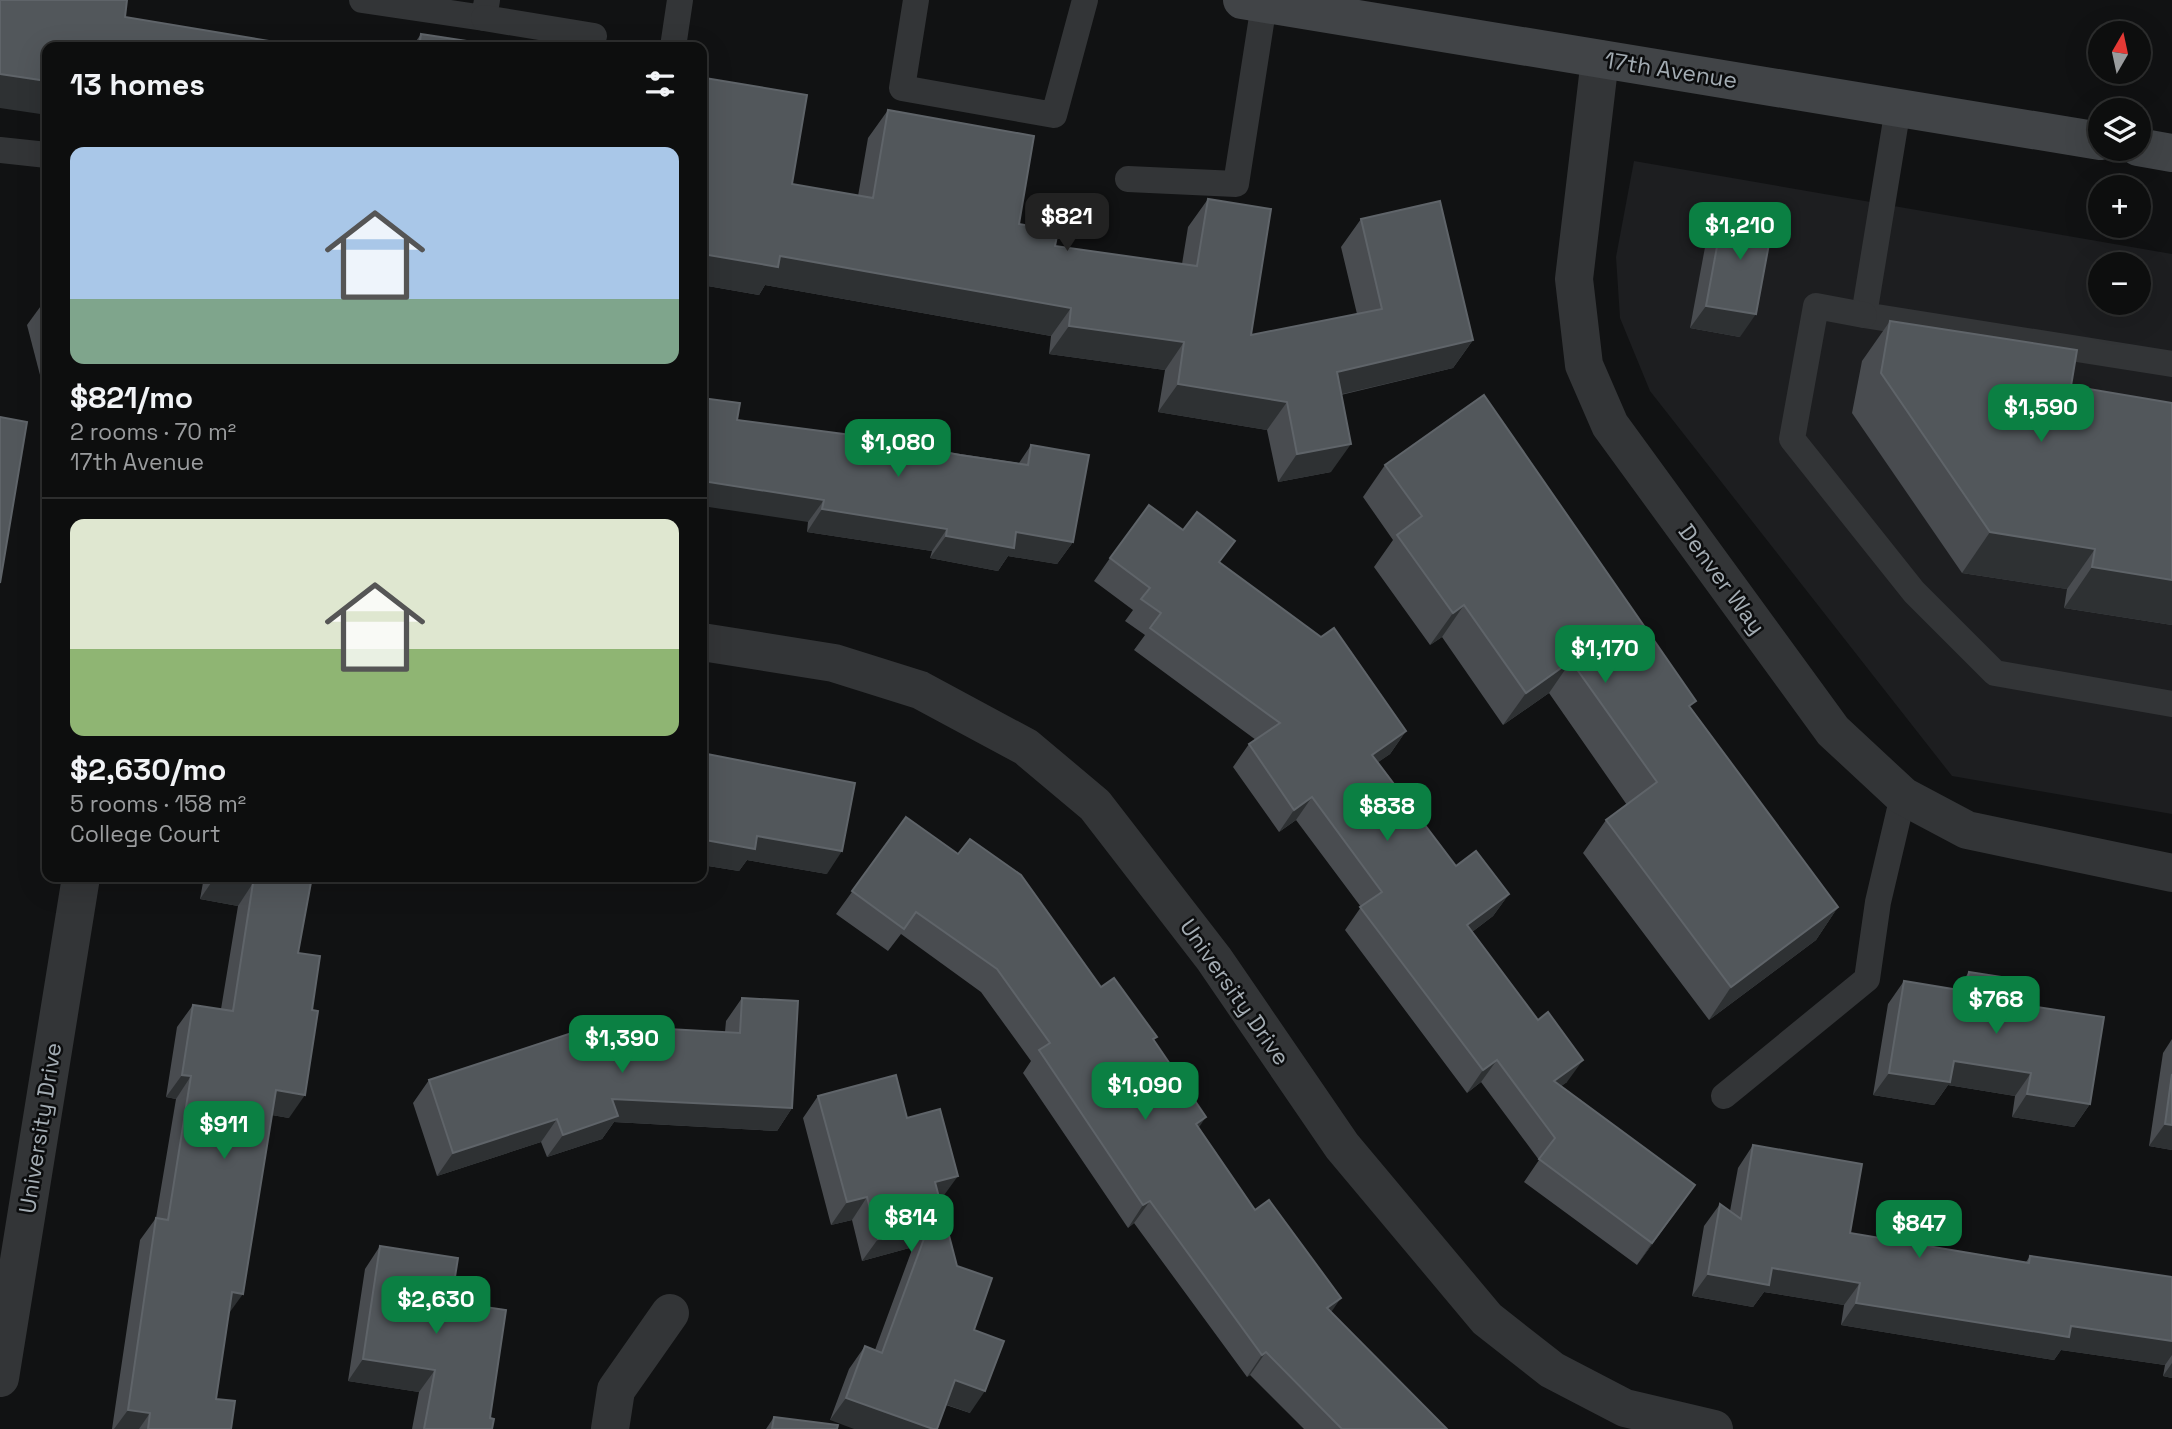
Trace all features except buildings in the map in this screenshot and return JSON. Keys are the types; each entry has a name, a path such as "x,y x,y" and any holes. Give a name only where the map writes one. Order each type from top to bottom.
{"main road":[{"name":"17th Avenue","path":"1253,2 2088,139"},
{"path":"2151,149 2172,153"}],"street":[{"name":"Denver Way","path":"1600,59 1574,279 1584,365 1610,425 1825,720 1903,796 1967,830 2172,873"},
{"name":"University Drive","path":"707,643 834,663 920,690 1026,747 1095,805 1214,959 1342,1146 1488,1319 1552,1370 1625,1408 1714,1429"},
{"name":"University Drive","path":"0,1378 80,882"},
{"path":"610,1429 616,1390 670,1313"}],"lane":[{"path":"362,0 485,9 594,36"},
{"path":"674,42 680,0"},
{"path":"916,0 902,88 1054,115 1085,0"},
{"path":"1128,179 1236,184 1253,2"},
{"path":"1864,315 1898,107"},
{"path":"0,149 42,154"},
{"path":"2172,365 1816,306 1792,439 1914,592 1995,673 2172,704"},
{"path":"1724,1096 1867,979 1878,902 1903,796"}],"shaded area":[{"path":"1634,161 2172,254 2172,814 1952,776 1650,391 1620,318 1616,257"}]}
